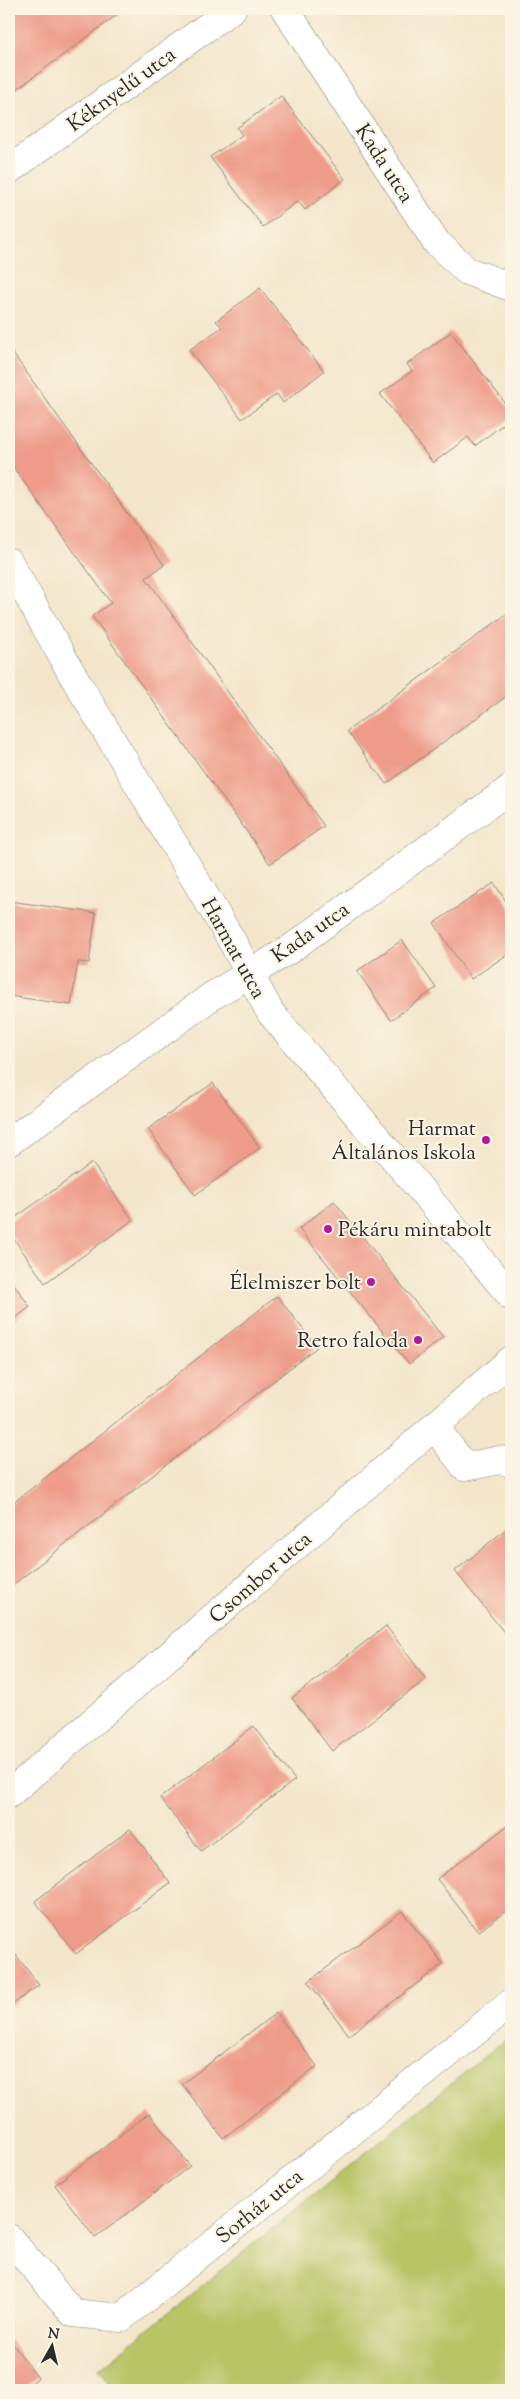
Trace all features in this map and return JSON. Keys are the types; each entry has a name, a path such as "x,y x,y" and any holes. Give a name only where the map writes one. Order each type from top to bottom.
{"street":[{"name":"Kéknyelű utca","path":"9,170 232,9"},
{"name":"Kada utca","path":"284,9 436,242 467,271 511,286"},
{"name":"Harmat utca","path":"9,562 232,941 270,1012 511,1296"},
{"name":"Kada utca","path":"9,1142 212,996 289,950 511,788"},
{"name":"Csombor utca","path":"9,1794 511,1360"},
{"path":"434,1426 465,1467 500,1460 511,1462"},
{"name":"Sorház utca","path":"9,2238 73,2313 121,2318 511,2003"}],"green space":[{"path":"511,2035 511,2390 115,2390 99,2369"}],"building":[{"path":"15,9 125,9 9,95 9,13"},
{"path":"281,96 345,179 305,210 298,201 263,227 210,157 242,135 237,128"},
{"path":"260,288 324,371 283,403 277,394 242,419 189,350 222,327 216,321"},
{"path":"451,332 511,411 511,418 475,446 468,437 433,463 380,394 412,371 407,364"},
{"path":"9,348 164,565 146,578 324,826 270,864 92,616 111,603 9,461"},
{"path":"511,611 511,693 386,784 347,731"},
{"path":"494,883 511,909 511,952 471,979 434,923"},
{"path":"9,901 96,913 89,963 78,962 71,1005 9,996"},
{"path":"402,940 436,988 391,1020 357,971"},
{"path":"213,1083 260,1148 195,1195 148,1129"},
{"path":"92,1163 133,1220 45,1283 9,1232 9,1222"},
{"path":"334,1201 443,1337 409,1364 299,1229"},
{"path":"9,1277 30,1307 9,1323"},
{"path":"277,1296 317,1347 9,1588 9,1506"},
{"path":"507,1528 511,1533 511,1641 455,1571"},
{"path":"386,1626 426,1679 332,1751 292,1698"},
{"path":"254,1726 295,1780 201,1851 160,1798"},
{"path":"511,1823 511,1907 478,1932 437,1879"},
{"path":"130,1829 170,1883 76,1954 35,1901"},
{"path":"402,1911 443,1964 349,2035 308,1982"},
{"path":"9,1946 39,1985 9,2007"},
{"path":"276,2013 317,2066 223,2138 182,2084"},
{"path":"149,2113 190,2166 95,2238 55,2185"},
{"path":"9,2339 38,2378 22,2390 9,2390"}],"place":[{"name":"Harmat Általános Iskola","path":"486,1140"},
{"name":"Pékáru mintabolt","path":"328,1229"},
{"name":"Élelmiszer bolt","path":"371,1282"},
{"name":"Retro faloda","path":"418,1340"}]}
